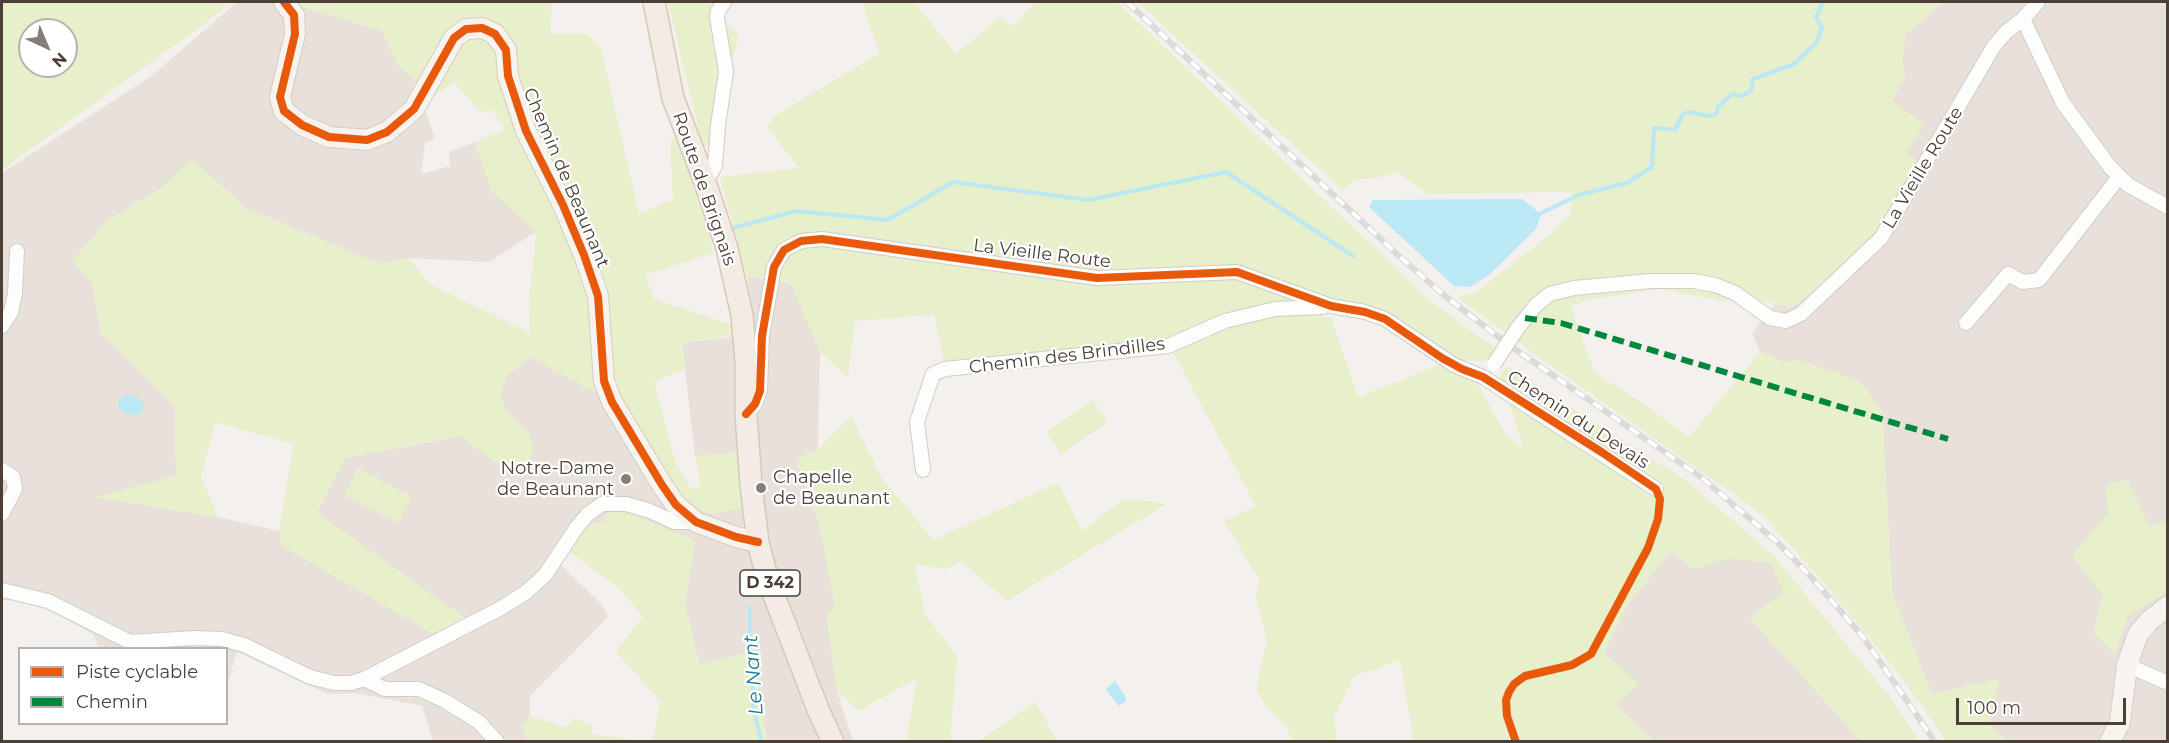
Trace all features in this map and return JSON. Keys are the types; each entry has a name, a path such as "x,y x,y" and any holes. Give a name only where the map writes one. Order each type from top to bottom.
{"main road":[{"name":"Route de Brignais","path":"654,2 673,98 727,248 742,315 746,361 746,414"},
{"name":"D 342","path":"746,414 758,542 767,577 819,712 833,741"}],"street":[{"name":"Chemin de Beaunant","path":"284,2 294,15 295,34 280,97 284,111 302,125 329,136 367,140 387,132 414,110 454,38 465,29 482,28 495,34 506,50 508,75 526,131 563,205 598,296 604,381 612,402 676,505 696,522 736,537 758,542"},
{"path":"705,182 716,166 718,125 726,72 717,17 724,2"},
{"name":"La Vieille Route","path":"746,414 755,404 760,391 762,336 774,267 783,250 801,241 822,239 1097,278 1237,272 1331,306 1365,312 1385,319 1454,364 1484,377 1536,305 1550,294 1574,288 1651,281 1694,281 1715,285 1735,293 1770,318 1786,321 1801,314 1881,238 1994,46 2038,2"},
{"path":"2023,19 2063,104 2119,177 2128,185 2168,207"},
{"path":"1966,323 2008,274 2023,282 2039,280 2119,177"},
{"path":"2,326 10,312 15,294 16,251"},
{"name":"Chemin des Brindilles","path":"923,470 917,422 933,374 945,369 1168,346 1225,321 1275,309 1331,306"},
{"name":"Chemin du Devais","path":"1484,377 1656,489"},
{"path":"2,470 13,477 15,489 2,514"},
{"path":"2,590 48,601 130,642 194,638 222,639 244,645 310,677 333,683 351,683 364,679 489,615 525,593 544,575 588,514 602,504 626,504 650,511 674,522 696,522"},
{"path":"2110,741 2121,717 2127,664 2138,634 2149,621 2168,606"},
{"path":"2127,664 2168,683"},
{"path":"364,679 385,689 419,689 445,701 479,722 497,741"}],"shaded area":[{"path":"237,2 286,2 383,31 397,64 414,79 435,138 425,143 421,174 450,166 449,152 475,142 492,191 536,232 489,262 409,258 380,264 246,208 192,160 161,188 108,220 92,284 101,333 175,406 176,476 97,497 218,517 279,531 283,546 434,634 465,618 316,513 345,458 461,436 527,430 507,413 500,394 506,376 531,357 599,394 690,508 739,453 695,456 682,343 755,334 747,276 791,283 820,352 818,450 796,460 819,523 835,605 827,618 837,691 853,741 767,741 751,651 700,666 685,605 695,541 604,522 577,538 570,552 560,564 602,605 608,617 530,696 530,716 522,727 529,741 433,741 422,706 355,693 328,694 237,652 228,682 228,647 99,647 93,634 50,610 14,600 2,600 2,173 150,77"},
{"path":"1943,2 2167,2 2167,741 2007,741 1988,724 1999,680 1932,694 1892,593 1882,410 1760,352 1752,333 1775,304 1791,307 1916,160 1906,154 1923,124 1891,102 1905,78 1902,58 1906,34"},
{"path":"1671,550 1692,569 1731,558 1771,563 1784,592 1750,618 1861,741 1654,741 1616,705 1604,653 1628,604"}],"green space":[{"path":"2,2 234,2 2,170"},
{"path":"286,2 552,2 550,34 587,34 601,49 639,214 673,200 670,142 677,136 705,211 713,253 645,275 654,299 732,325 733,335 682,343 686,369 654,381 675,461 691,489 701,487 695,456 739,453 741,508 713,514 690,508 599,394 531,357 506,376 500,394 507,412 527,430 534,446 529,460 514,476 460,436 345,458 316,512 465,618 434,634 282,546 279,531 294,444 215,422 201,477 218,517 95,497 176,476 175,406 101,333 92,284 72,261 108,220 161,188 192,159 246,208 380,264 409,258 428,283 530,333 529,302 536,232 492,191 475,142 505,129 492,110 481,112 455,83 424,105 410,105 414,79 397,64 383,31"},
{"path":"668,2 720,2 715,16 739,35 710,145 703,146"},
{"path":"862,2 914,2 956,54 1001,16 1013,26 1036,2 1117,2 1430,301 1496,349 1485,361 1460,360 1404,322 1376,309 1318,294 1314,316 1331,318 1358,397 1439,365 1478,385 1507,436 1524,449 1500,376 1507,366 1688,482 1773,555 1889,696 1919,741 1861,741 1750,618 1783,592 1771,563 1731,558 1692,569 1672,550 1628,604 1604,653 1639,684 1616,705 1654,741 1414,741 1400,660 1354,676 1334,717 1337,736 1333,741 1292,741 1287,727 1266,707 1256,688 1267,641 1255,594 1260,581 1224,521 1256,506 1172,350 945,364 934,315 855,321 848,378 820,352 791,283 747,276 720,177 799,168 767,127 776,115 880,53"},
{"path":"1137,2 1943,2 1906,34 1902,58 1905,78 1891,101 1924,124 1906,154 1917,161 1876,232 1814,291 1791,307 1754,299 1733,286 1727,302 1661,289 1585,300 1571,307 1595,373 1638,400 1689,437 1760,352 1787,363 1798,360 1860,381 1882,410 1892,593 1932,694 1999,679 1988,724 2007,741 1946,741 1903,679 1825,584 1762,514 1458,298 1480,289 1551,234 1570,215 1572,192 1427,194 1397,172 1377,178 1355,179 1343,190"},
{"path":"1093,400 1108,422 1061,454 1046,432"},
{"path":"851,416 882,478 933,540 1058,483 1082,531 1125,498 1166,504 1007,601 960,560 946,569 914,564 925,614 957,657 950,741 906,741 917,678 859,711 837,691 827,618 835,604 819,523 796,459 818,450"},
{"path":"358,468 412,497 398,523 344,495"},
{"path":"2127,479 2150,527 2167,521 2167,592 2128,616 2115,655 2093,632 2103,596 2072,556 2108,513 2106,485"},
{"path":"608,511 625,511 695,541 685,605 700,665 751,651 767,741 653,741 660,701 616,651 643,617 621,590 570,552 577,538 589,524 604,522"},
{"path":"1035,702 1057,741 979,741"},
{"path":"530,716 565,727 574,718 592,725 593,734 640,741 529,741 522,727"}],"water":[{"path":"1522,199 1541,214 1536,229 1489,275 1470,287 1454,286 1369,207 1373,200"},
{"path":"128,393 145,403 139,415 127,414 118,408 118,402"},
{"path":"1115,681 1126,697 1126,701 1119,706 1106,689"}],"waterway":[{"path":"1539,214 1579,195 1627,183 1652,167 1654,128 1675,130 1683,114 1688,112 1708,116 1716,114 1718,107 1732,94 1743,96 1751,91 1753,79 1794,64 1817,42 1822,27 1816,17 1823,2"},
{"path":"733,228 796,211 888,220 953,182 1088,200 1226,172 1353,256"},
{"name":"Le Nant","path":"750,607 754,712 762,742"}],"railway":[{"path":"1127,2 1400,257 1445,296 1509,345 1701,477 1778,543 1813,579 1863,637 1935,742"}],"marked path":[{"path":"1525,318 1561,323 1948,439"}],"cycle path":[{"path":"284,2 294,15 295,34 280,97 284,111 302,125 329,137 367,140 387,132 414,109 454,38 466,29 482,28 495,34 506,50 508,76 526,131 563,205 598,296 604,381 612,402 676,505 696,522 736,537 758,542"},
{"path":"746,414 755,404 760,391 762,336 774,267 784,250 801,241 822,239 1097,278 1237,272 1331,306 1365,312 1385,319 1442,358 1483,377 1603,453 1656,489 1660,499 1658,519 1648,548 1591,654 1572,665 1525,676 1514,684 1509,692 1506,700 1507,716 1516,742"}],"place":[{"name":"Notre-Dame de Beaunant","path":"626,479"},
{"name":"Chapelle de Beaunant","path":"761,488"}]}
